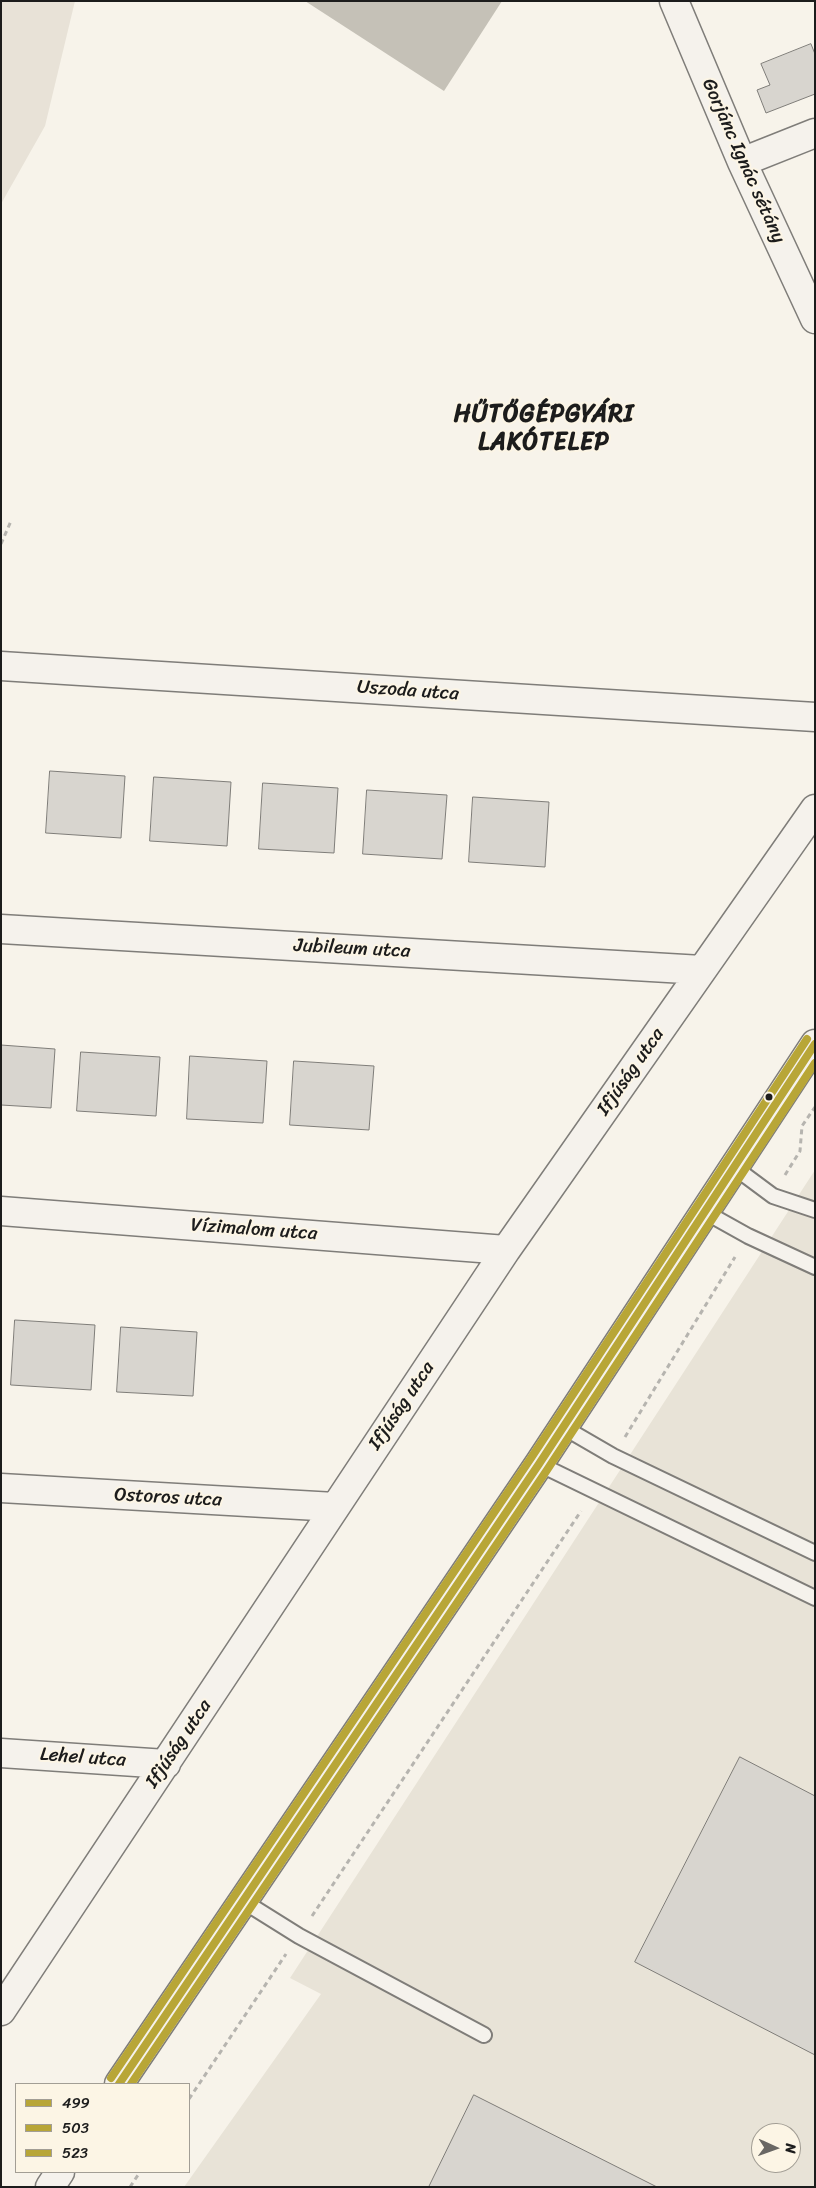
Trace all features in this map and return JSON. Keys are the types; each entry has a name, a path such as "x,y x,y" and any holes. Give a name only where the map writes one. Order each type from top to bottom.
{"street":[{"name":"Gorjánc Ignác sétány","path":"674,1 742,162 815,319"},
{"path":"742,162 815,133"},
{"name":"Uszoda utca","path":"1,666 815,717"},
{"name":"Ifjúság utca","path":"1,2011 506,1250 815,809"},
{"name":"Jubileum utca","path":"1,929 702,970"},
{"path":"120,2083 539,1464 815,1044"},
{"name":"Vízimalom utca","path":"1,1211 506,1250"},
{"name":"Ostoros utca","path":"1,1488 335,1507"},
{"name":"Lehel utca","path":"1,1753 166,1764"},
{"path":"50,2187 59,2173"}],"lane":[{"path":"734,1167 773,1196 815,1210"},
{"path":"705,1212 748,1236 815,1267"},
{"path":"563,1427 613,1456 815,1553"},
{"path":"539,1464 815,1598"},
{"path":"243,1901 299,1936 484,2035"}],"path":[{"path":"1,544 11,521"},
{"path":"773,1196 800,1151 802,1126 815,1107"},
{"path":"613,1456 748,1236"},
{"path":"190,2098 580,1513 591,1489"},
{"path":"130,2187 139,2173"}],"shaded area":[{"path":"1,1 75,1 45,126 1,204"},
{"path":"305,1 502,1 444,91"},
{"path":"815,1170 815,2187 184,2187 321,1994 290,1978"}],"building":[{"path":"811,44 815,54 815,94 766,113 757,90 770,85 761,64"},
{"path":"50,771 125,776 121,838 46,833"},
{"path":"154,777 231,782 227,846 150,841"},
{"path":"263,783 338,788 334,853 259,849"},
{"path":"367,790 447,795 442,859 363,854"},
{"path":"473,797 549,802 545,867 469,862"},
{"path":"1,1045 55,1049 51,1108 1,1105"},
{"path":"81,1052 160,1057 156,1116 77,1111"},
{"path":"190,1056 267,1061 263,1123 187,1119"},
{"path":"294,1061 374,1066 369,1130 290,1125"},
{"path":"15,1320 95,1325 91,1390 11,1385"},
{"path":"121,1327 197,1332 193,1396 117,1392"},
{"path":"740,1757 815,1796 815,2055 635,1962"},
{"path":"474,2095 657,2187 429,2187"}],"transit line":[{"name":"523","path":"111,2078 531,1458 807,1039"},
{"name":"499","path":"120,2083 539,1464 815,1044"},
{"name":"503","path":"132,2083 547,1470 815,1063"}],"district":[{"name":"HŰTŐGÉPGYÁRI LAKÓTELEP","path":"544,429"}]}
